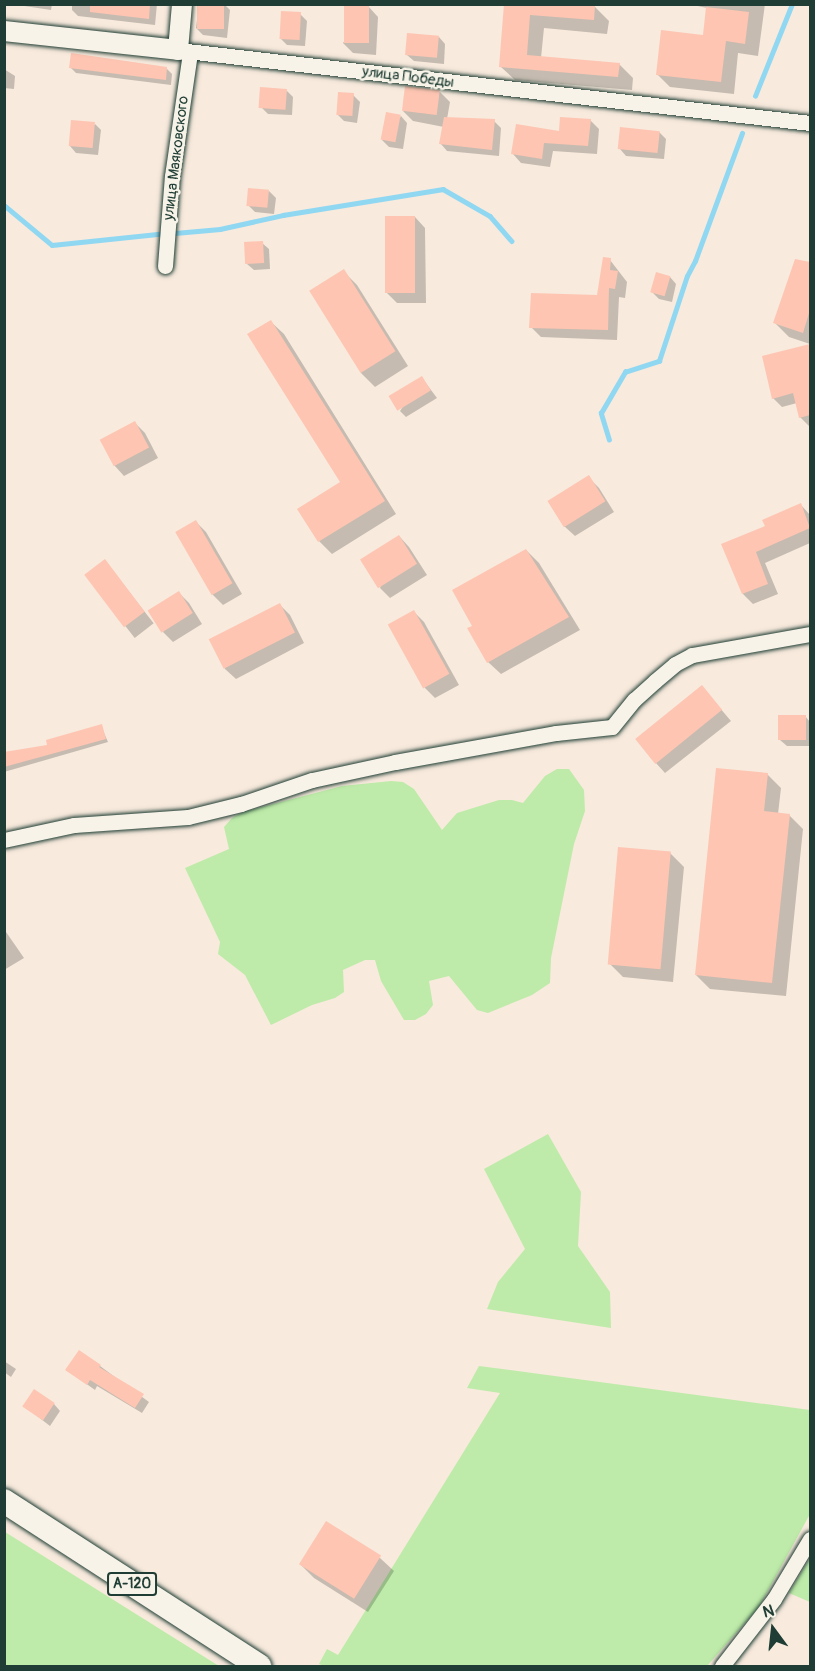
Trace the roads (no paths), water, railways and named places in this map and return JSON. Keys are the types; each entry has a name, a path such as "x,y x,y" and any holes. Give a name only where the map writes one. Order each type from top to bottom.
{"main road":[{"name":"А-120","path":"4,1501 259,1666"}],"street":[{"name":"улица Маяковского","path":"165,266 184,51 182,4"},
{"name":"улица Победы","path":"4,31 810,123"},
{"path":"4,840 74,825 188,816 241,804 312,780 395,762 545,735 612,727 634,700 655,681 675,664 692,655 810,634"},
{"path":"722,1666 774,1599 810,1539"}],"waterway":[{"path":"755,96 792,4"},
{"path":"609,440 601,413 625,372 659,361 687,276 695,261 742,133"},
{"path":"175,233 220,229 283,215 443,189 490,216 512,241"},
{"path":"4,205 52,245 159,234"}]}
